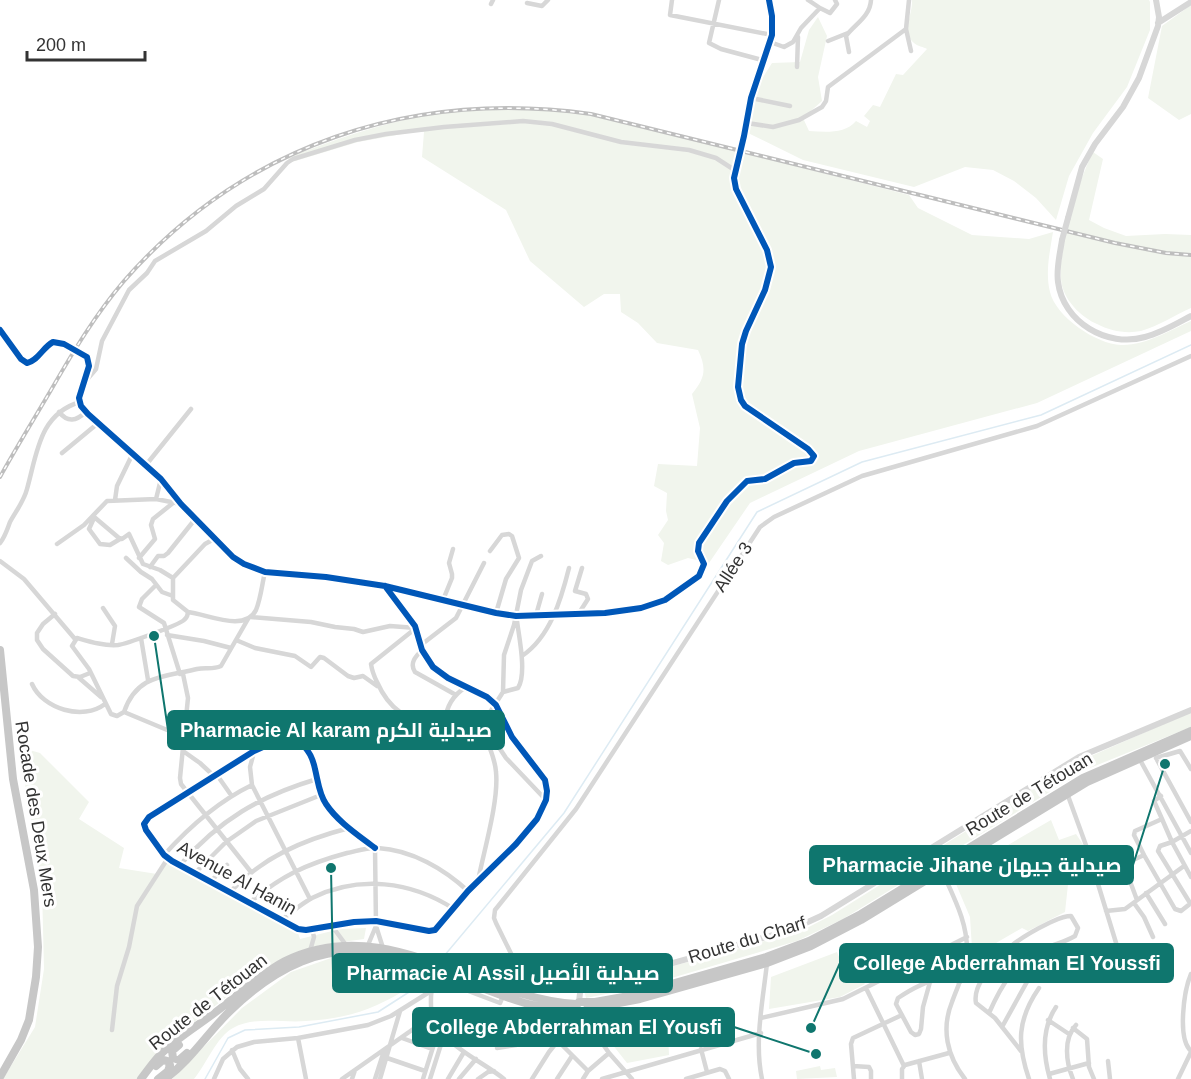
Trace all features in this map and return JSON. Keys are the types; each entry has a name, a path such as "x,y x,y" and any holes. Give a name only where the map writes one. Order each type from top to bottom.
{"highway":[{"name":"Rocade des Deux Mers","path":"0,650 13,779 34,890 38,947 29,1020 21,1040 0,1077"},
{"name":"Route de Tétouan","path":"582,1008 766,957 809,941 861,914 1083,778 1191,731"},
{"name":"Route de Tétouan","path":"143,1079 164,1051 285,961 327,947 368,945 383,948 536,1006 582,1008 639,999 767,963 838,933 1066,793 1111,770 1139,758 1154,755 1191,736"},
{"name":"Rocade des Deux Mers","path":"0,1068 21,1027 38,947"},
{"name":"Route de Tétouan","path":"165,1079 186,1060 249,990 289,966 315,957 344,951 386,955 428,964"},
{"path":"249,990 217,1019 181,1059 173,1058 174,1048 249,990"},
{"path":"143,1079 159,1062 165,1060 170,1069 159,1079"}],"street":[{"path":"527,3 542,6 548,0"},
{"path":"672,0 670,15 772,35"},
{"path":"719,0 710,44 762,60"},
{"path":"0,330 21,359 27,363 35,360 46,346 53,342 60,342 87,357 89,366 80,393 80,402 86,412 146,465 214,539 239,561 265,572 326,577 385,586 516,616 630,611 665,600 699,576 704,564 698,551 699,543 727,501 741,486 747,481 765,479 794,463 811,461 814,456 808,449 745,406 739,396 738,369 743,336 765,290 771,267 768,250 736,189 734,178 751,98 772,35 772,16 768,0"},
{"path":"808,0 832,12 837,4 835,0"},
{"path":"828,41 848,33 867,14 871,0"},
{"path":"909,0 906,29 911,51"},
{"path":"1156,0 1158,24 1135,86 1082,167 1062,240 1057,273 1061,294 1071,312 1088,328 1112,338 1136,339 1161,331 1191,316"},
{"path":"1158,24 1191,3"},
{"path":"770,42 784,47 791,44 820,8"},
{"path":"747,123 778,126 799,120 822,107 826,101 828,87 906,29"},
{"path":"848,33 846,38 849,52"},
{"path":"797,67 798,35"},
{"path":"751,98 790,106"},
{"path":"85,381 96,369 102,341 129,290 147,273 155,261 206,231 236,206 264,189 293,159 355,140 386,134 523,121 552,124 621,142 689,150 716,158 736,168"},
{"path":"0,342 8,340"},
{"name":"Allée 3","path":"520,983 520,970 496,924 495,910 576,809 760,527 774,517 862,476 1036,426 1191,356"},
{"path":"0,543 27,491 30,472 48,425 59,412 80,402"},
{"path":"146,465 191,410"},
{"path":"59,412 70,420 86,412"},
{"path":"62,453 97,424"},
{"path":"115,500 117,486 133,453"},
{"path":"156,500 160,479"},
{"path":"57,544 94,517 107,501 156,500 181,504"},
{"path":"139,558 155,539 152,528 153,519 173,502"},
{"path":"94,517 120,539"},
{"path":"94,517 89,529 100,544 110,545 129,534 143,564 173,578"},
{"path":"150,567 158,555 164,556 168,553 196,519"},
{"path":"490,551 502,535 509,534 512,536 519,558 506,579 496,613"},
{"path":"173,578 205,544 214,539"},
{"path":"443,600 452,574 449,563 453,549"},
{"path":"478,881 497,784 496,765 486,740 483,723 503,692 504,655 521,590 532,561 541,556"},
{"path":"126,558 152,579 162,592 172,596"},
{"path":"0,561 24,579 75,639 96,644 118,645 165,629 184,620 188,612"},
{"path":"456,695 415,672 413,662 422,648 452,622 464,604 484,563"},
{"path":"522,656 539,641 555,613 569,568"},
{"path":"579,613 588,599 586,594 575,591 582,568"},
{"path":"75,639 72,647 90,673 109,712 114,716 120,715 148,680 198,669 218,668 226,660 257,606 265,572"},
{"path":"152,579 167,576"},
{"path":"173,578 172,596 175,603 188,612 233,621 249,618 311,622 354,628 363,632 390,626 416,628"},
{"path":"156,585 138,605 141,610 162,621 182,674 188,698 180,777 183,786 251,872"},
{"path":"385,586 416,628 422,648 437,671 487,697 496,705 513,737 545,780 546,800"},
{"path":"536,615 542,594"},
{"path":"103,608 115,626 112,644"},
{"path":"55,614 38,630 37,640 55,660 101,697"},
{"path":"503,692 518,688 520,685 522,656 516,616"},
{"path":"416,628 372,663 371,667 388,703 406,715 420,720 483,723 506,758 546,800"},
{"path":"167,635 204,640 231,648"},
{"path":"141,638 148,680"},
{"path":"236,640 255,648 295,656 311,667 320,657 324,658 348,676 354,678 363,676 379,687"},
{"path":"78,677 90,673"},
{"path":"32,684 42,699 71,712 95,710 105,704"},
{"path":"445,722 448,707 456,695 466,687"},
{"name":"Route du Charf","path":"581,987 786,932 805,924 849,900 1079,757 1191,710"},
{"path":"124,712 184,737"},
{"path":"188,792 254,752 280,740 295,741 310,753 321,795 327,805 349,828 375,848"},
{"path":"183,751 215,776 231,795"},
{"path":"1191,770 1180,751 1154,755 1191,822"},
{"path":"254,752 250,767 252,784 310,899"},
{"path":"1139,758 1191,853"},
{"path":"180,865 216,829 236,813 259,800 297,784 317,779"},
{"path":"112,1030 112,1014 117,986 129,946 137,906 166,856 205,815 231,795 252,784"},
{"name":"Avenue Al Hanin","path":"188,792 145,821 145,827 166,856 301,930 376,924 432,931 438,928 468,891 522,837 537,819 546,800"},
{"path":"1066,793 1088,848 1117,946"},
{"path":"195,873 226,842 246,827 267,815 321,795"},
{"path":"1161,796 1154,801 1191,877"},
{"path":"1162,819 1135,831 1134,835 1143,855 1176,910 1182,910 1191,903 1158,849 1191,831"},
{"path":"230,892 251,872 285,850 316,837 349,828"},
{"path":"375,848 376,924 383,948"},
{"path":"249,903 295,871 334,857 375,848 398,851 420,859 441,870 468,891"},
{"path":"1118,867 1143,855"},
{"path":"211,881 227,865"},
{"path":"1124,865 1136,901 1152,937"},
{"path":"1106,911 1121,910 1184,866"},
{"path":"942,871 964,919 967,937 965,969 947,1018 946,1034 949,1053 965,1079"},
{"path":"281,920 310,899 336,889 375,883 416,890 454,909"},
{"path":"1146,893 1166,924"},
{"path":"1143,917 1156,909"},
{"path":"989,1013 1005,982 1020,964 1042,949 1075,936 1078,928 1071,916 1065,916 1030,933 998,956 982,980 975,999 976,1003 1002,1027 1021,1052"},
{"path":"368,945 376,924"},
{"path":"332,926 346,945"},
{"path":"310,951 314,938 312,929"},
{"path":"760,1018 843,999 967,937"},
{"path":"314,938 327,947"},
{"path":"1002,1027 1028,980 1048,960 1042,949"},
{"path":"1006,950 1020,964"},
{"path":"762,1079 760,1018 767,963"},
{"path":"965,969 982,980"},
{"path":"1178,1079 1191,1053 1186,1047 1183,1033 1184,998 1191,974"},
{"path":"930,982 923,1007 921,1029 919,1034 913,1034 896,1004 898,998 930,982 941,978 960,982"},
{"path":"214,1079 219,1065 232,1050 248,1043 298,1038 368,1025 400,1011 442,981 500,1002 505,993 520,983 581,987 582,1008 609,1053 632,1079"},
{"path":"866,988 904,1066 902,1079"},
{"path":"1029,1079 1021,1052 1020,1038 1025,1012 1039,988"},
{"path":"431,991 432,1016 444,1035 464,1052 504,1079"},
{"path":"1056,1006 1048,1020 1046,1048 1049,1076 1089,1063"},
{"path":"532,1079 542,1061 582,1008"},
{"path":"380,1079 400,1011"},
{"path":"854,1079 852,1041 856,1036 902,1015"},
{"path":"342,1079 432,1016"},
{"path":"1048,1020 1069,1034"},
{"path":"1072,1079 1067,1040 1074,1026 1087,1039 1089,1063 1094,1079"},
{"path":"423,1079 439,1028"},
{"path":"602,1079 761,1033"},
{"path":"430,1079 444,1035"},
{"path":"298,1038 306,1079"},
{"path":"402,1038 432,1048"},
{"path":"497,1048 516,1045 526,1039"},
{"path":"558,1041 588,1071"},
{"path":"701,1049 707,1072"},
{"path":"232,1050 240,1069 248,1079"},
{"path":"375,1079 384,1051"},
{"path":"448,1079 464,1052"},
{"path":"583,1079 588,1071 609,1053"},
{"path":"904,1066 949,1053"},
{"path":"557,1079 572,1056"},
{"path":"387,1058 425,1071"},
{"path":"459,1079 476,1059"},
{"path":"1108,1060 1110,1079"},
{"path":"920,1061 922,1079"},
{"path":"853,1066 869,1066 871,1079"},
{"path":"352,1079 354,1070"},
{"path":"686,1079 707,1072 723,1070 729,1079"},
{"path":"478,1079 494,1071"}],"shaded area":[{"path":"912,0 1149,0 1150,30 1127,87 1093,133 1069,176 1056,220 1036,198 1014,181 993,170 965,167 914,187 803,160 748,133 758,85 772,63 800,62 809,30 818,17 827,36 818,77 822,101 803,118 809,131 841,130 856,121 867,127 870,121 864,116 873,105 880,107 896,74 903,75 927,49 914,43 908,34"},
{"path":"1191,5 1191,114 1179,120 1148,98 1162,26"},
{"path":"497,108 571,112 618,121 909,195 918,208 972,235 1029,239 1053,232 1048,269 1050,292 1060,311 1078,328 1100,340 1121,345 1148,340 1191,321 1191,331 1037,403 859,451 750,503 709,563 688,558 668,565 661,561 664,543 658,535 668,520 667,493 654,486 658,464 697,466 700,428 692,394 700,383 703,373 703,363 698,350 657,343 638,323 621,312 620,294 604,294 584,307 530,261 506,210 422,157 424,132 358,142 292,162 288,158 391,123 443,113"},
{"path":"1093,152 1103,159 1089,220 1126,236 1191,235 1191,308 1141,331 1118,331 1092,321 1072,305 1063,289 1061,276 1064,240 1081,181"},
{"path":"1191,712 1191,727 1085,770 843,919 797,941 641,987 586,998 584,990 586,986 618,981 803,930 832,915 1073,764"},
{"path":"19,747 40,753 89,802 79,819 124,848 119,868 157,874 167,863 298,933 300,939 340,929 366,928 364,939 320,945 283,958 250,979 163,1046 137,1079 3,1079 35,1027 44,969 42,888"},
{"path":"1051,820 1059,840 1076,834 1084,846 1074,850 1076,856 1071,857 1065,912 1028,931 1022,928 996,943 996,952 973,964 970,917 953,877"},
{"path":"837,952 841,962 839,981 855,969 865,984 840,997 769,1009 771,977"},
{"path":"334,957 380,959 425,972 419,981 409,988 356,1013 319,1020 259,1021 241,1024 222,1037 194,1079 172,1079 242,1008 291,972"},
{"path":"659,1014 668,1033 669,1055 627,1063 601,1030 601,1025"},
{"path":"820,1066 821,1070 835,1068 837,1077 797,1079 796,1071"}],"waterway":[{"path":"439,962 564,813 757,512 862,462 1041,415 1191,345"},
{"path":"205,1079 228,1038 245,1030 299,1027 378,1012 420,985 430,973"}],"railway":[{"path":"0,477 94,320 124,281 171,233 223,194 278,161 336,137 397,120 460,110 525,108 591,114 1115,243 1166,253 1191,255"}],"cycle path":[{"path":"0,330 21,359 27,363 35,359 53,342 64,344 87,357 89,366 79,398 81,406 161,479 181,504 233,557 244,564 265,572 326,577 385,586 516,616 605,613 641,608 665,600 699,576 704,564 698,551 699,543 727,501 747,481 765,479 794,463 811,461 814,456 808,449 745,406 738,387 742,344 765,290 771,267 767,250 736,189 734,178 751,98 772,35 769,0"},
{"path":"375,848 331,811 322,796 315,769 306,748 291,741 273,743 254,751 149,817 144,824 164,855 172,861 298,929 306,930 354,922 376,921 429,931 435,930 468,891 516,844 537,819 546,800 547,791 545,780 512,737 496,705 487,697 448,678 433,667 422,650 415,626 385,586"}],"place":[{"name":"Pharmacie Al karam صيدلية الكرم","path":"154,636"},
{"name":"Pharmacie Jihane صيدلية جيهان","path":"1165,764"},
{"name":"Pharmacie Al Assil صيدلية الأصيل","path":"331,868"},
{"name":"College Abderrahman El Youssfi","path":"811,1028"},
{"name":"College Abderrahman El Yousfi","path":"816,1054"}]}
